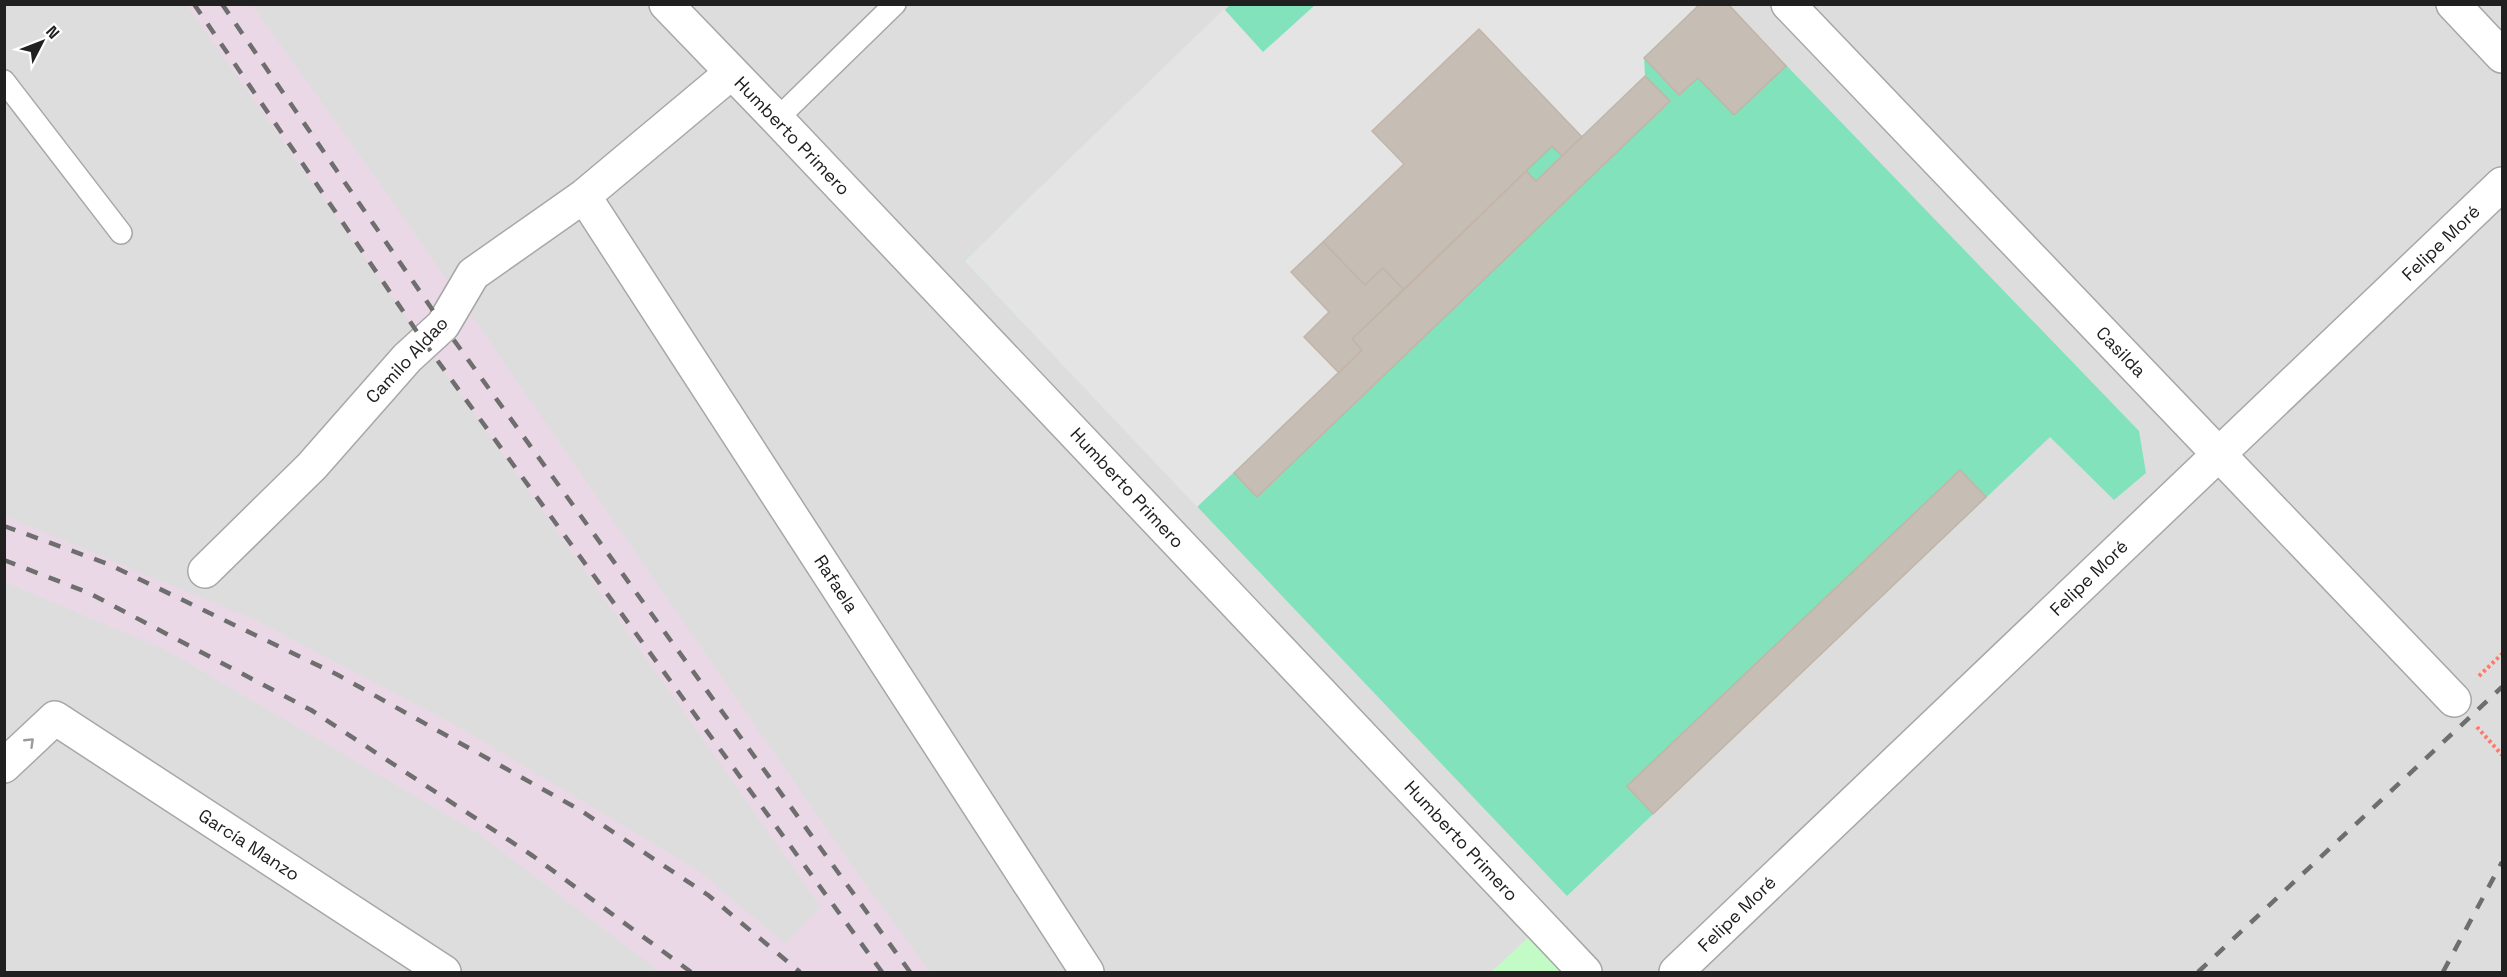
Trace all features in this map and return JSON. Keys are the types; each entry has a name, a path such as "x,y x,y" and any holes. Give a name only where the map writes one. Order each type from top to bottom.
{"street":[{"name":"Humberto Primero","path":"666,4 1586,972"},
{"name":"Casilda","path":"1788,4 2454,700"},
{"path":"2453,4 2502,56"},
{"name":"Camilo Aldao","path":"205,571 312,466 407,358 443,325 473,274 584,196 731,73"},
{"name":"Felipe Moré","path":"1676,972 2502,184"},
{"name":"Rafaela","path":"584,196 1087,972"},
{"name":"García Manzo","path":"4,766 55,718 444,972"}],"lane":[{"path":"777,119 895,4"},
{"path":"4,81 122,233"}],"shaded area":[{"path":"5,5 2502,5 2502,972 5,972"},
{"path":"187,5 252,5 390,198 860,877 930,972 660,972 478,833 166,650 5,582 4,516 253,619 453,724 699,871 785,944 821,907"},
{"path":"1315,5 1700,5 1644,57 1645,76 1582,137 1479,29 1372,131 1404,164 1291,272 1329,312 1304,337 1339,373 1197,507 964,261 1224,9 1263,52"}],"green space":[{"path":"1230,5 1728,5 2139,431 2146,473 2114,500 2050,437 1567,896 964,261"},
{"path":"1531,935 1566,972 1491,972"}],"building":[{"path":"1700,4 1728,4 1786,66 1734,115 1698,78 1679,95 1644,58"},
{"path":"1479,29 1582,137 1562,156 1552,146 1404,290 1383,268 1365,285 1323,242 1404,164 1372,131"},
{"path":"1645,76 1670,101 1257,497 1234,473 1362,350 1352,339 1526,171 1536,181"},
{"path":"1323,242 1365,285 1383,268 1404,290 1352,339 1362,350 1339,373 1304,337 1329,312 1291,272"},
{"path":"1960,470 1986,497 1653,814 1627,786"}],"railway":[{"path":"194,4 424,342 882,972"},
{"path":"222,4 443,325 910,972"},
{"path":"4,526 108,564 338,675 580,810 708,895 800,972"},
{"path":"4,560 89,593 311,710 533,856 691,972"},
{"path":"2198,972 2502,687"},
{"path":"2443,972 2502,862"}]}
